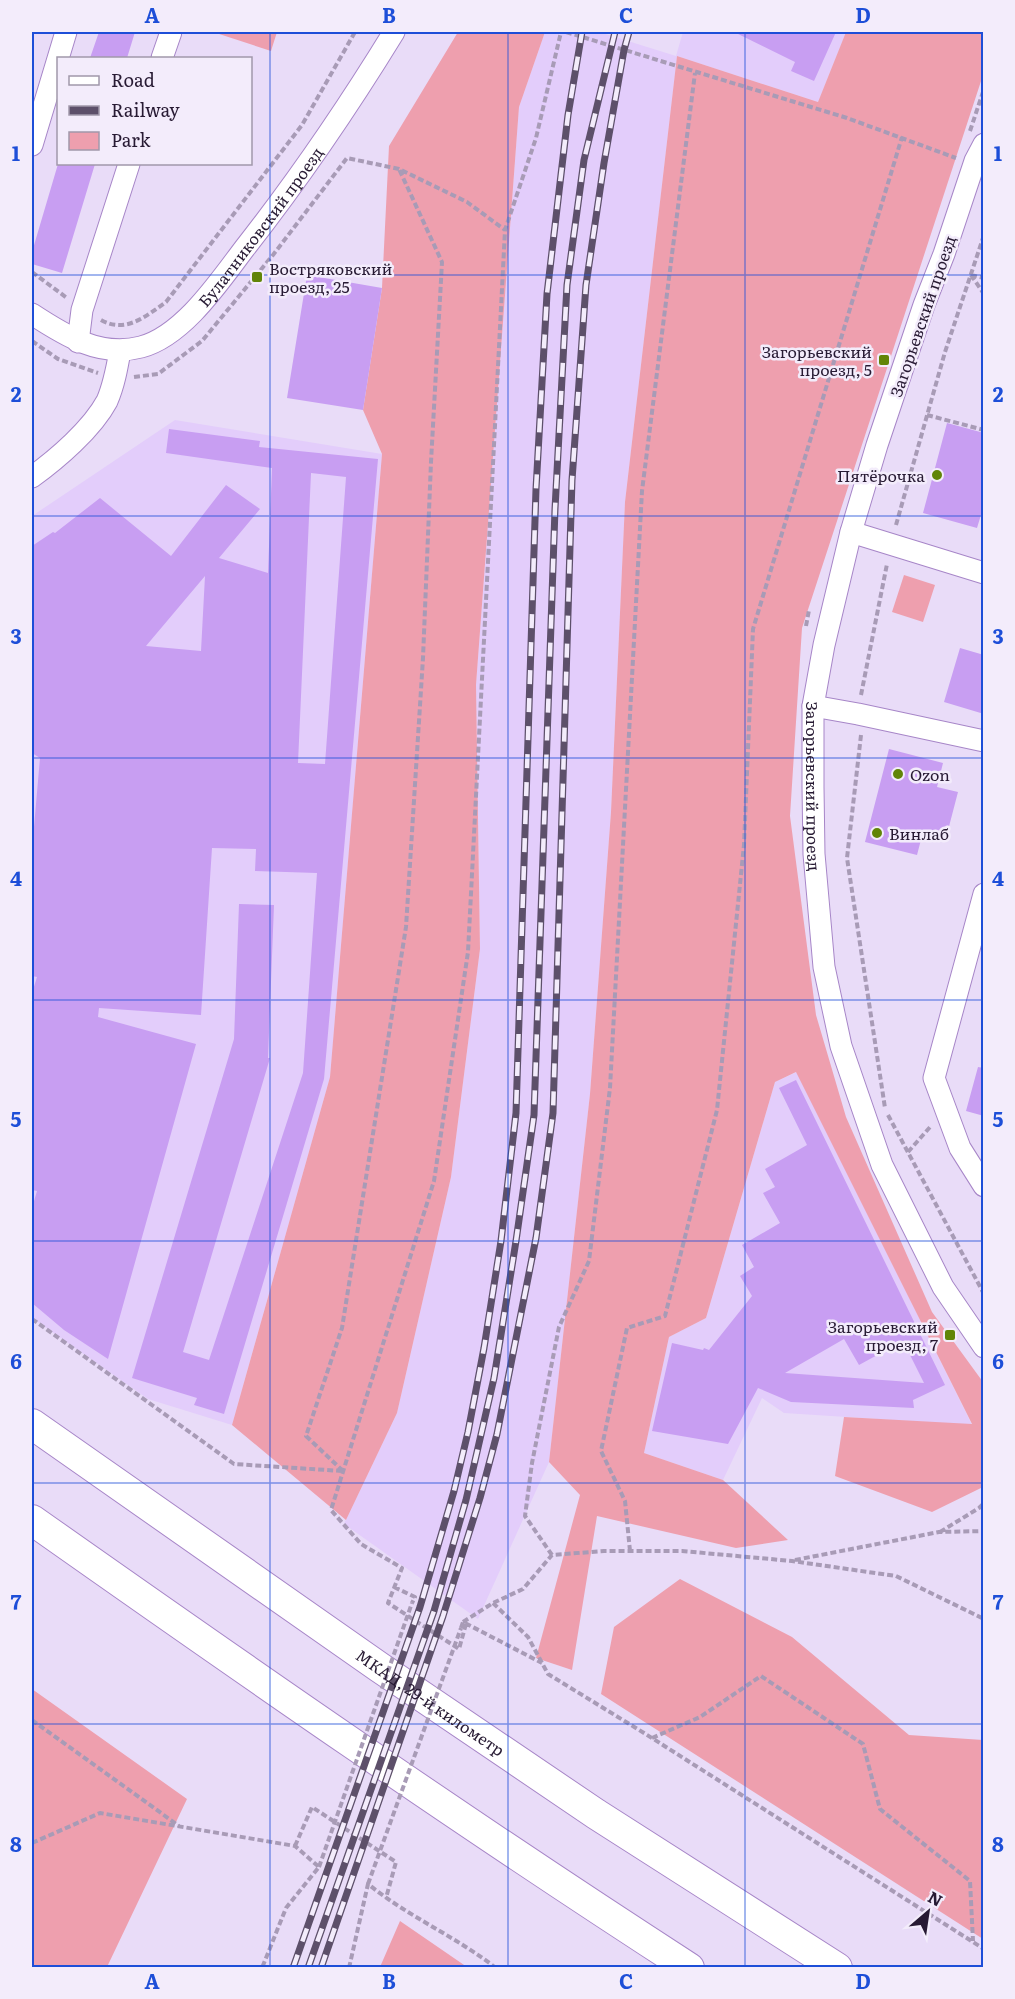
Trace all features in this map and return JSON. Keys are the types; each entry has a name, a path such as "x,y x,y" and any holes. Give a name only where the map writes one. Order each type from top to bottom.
{"highway":[{"name":"МКАД, 29-й километр","path":"32,1424 379,1667 596,1814 837,1968"},
{"path":"32,1520 344,1739 689,1968"}],"street":[{"path":"59,57 66,32"},
{"path":"162,57 171,32"},
{"name":"Булатниковский проезд","path":"32,314 78,342 120,351 142,347 176,328 212,290 262,226 333,128 394,32"},
{"path":"32,146 57,62"},
{"name":"Загорьевский проезд","path":"979,152 880,434 851,532 824,645 813,706 814,854 824,967 841,1046 882,1165 943,1287 984,1347"},
{"path":"78,342 82,310 129,165"},
{"path":"32,477 48,465 94,421 115,379 120,351"},
{"path":"851,532 984,573"},
{"path":"813,706 984,741"},
{"path":"984,894 934,1078 960,1148 984,1186"}],"path":[{"path":"32,272 82,310 112,326 138,322 166,302 302,125 355,32"},
{"path":"464,1623 459,1649 388,1603 402,1569 361,1544 331,1510 434,1181 468,952 504,230 536,138 563,32 847,118 960,159 979,152"},
{"path":"552,1556 525,1516 532,1463 559,1327 589,1261 610,1088 642,491 695,73"},
{"path":"630,1551 625,1501 601,1451 627,1328 665,1316 717,1110 744,845 753,629 902,137"},
{"path":"115,379 158,374 202,341 273,255 347,158 399,169 466,202 504,230"},
{"path":"343,1471 306,1436 342,1328 406,927 423,658 430,473 442,262 399,169"},
{"path":"984,235 945,352 891,545 858,714 861,736 847,858 886,1111 984,1294"},
{"path":"970,274 984,278"},
{"path":"970,274 984,294"},
{"path":"927,415 984,430"},
{"path":"908,1152 946,1110"},
{"path":"32,1319 234,1464 343,1471"},
{"path":"939,1532 980,1508 984,1503"},
{"path":"792,1561 939,1532 984,1531"},
{"path":"349,1968 368,1884 461,1628 464,1623 493,1604 523,1589 552,1556 630,1551 682,1551 792,1561 897,1576 984,1619"},
{"path":"262,1968 286,1908 319,1867 415,1597 394,1587"},
{"path":"493,1604 528,1637 548,1674 984,1949"},
{"path":"464,1623 542,1663"},
{"path":"652,1738 700,1717 761,1676 862,1744 880,1809 970,1881 973,1942"},
{"path":"32,1720 180,1827"},
{"path":"295,1846 312,1808 396,1863 386,1898"},
{"path":"32,1843 100,1813 295,1846 319,1867"},
{"path":"368,1884 386,1898 475,1951 496,1968"}],"shaded area":[{"path":"545,32 599,32 676,56 683,32 846,32 818,102 677,56 625,502 611,812 590,1094 549,1462 478,1619 344,1524 397,1413 451,1177 480,949 476,685 519,107"},
{"path":"175,420 382,454 330,1077 232,1425 148,1399 32,1318 32,516"},
{"path":"797,1072 972,1425 784,1413 762,1398 723,1480 644,1453 669,1337 706,1318 775,1082"}],"green space":[{"path":"213,32 277,32 271,51"},
{"path":"458,32 545,32 519,107 476,685 480,949 451,1177 397,1413 346,1520 232,1425 330,1077 382,454 363,410 382,288 389,146"},
{"path":"846,32 983,32 983,75 802,628 790,816 816,1015 846,1117 932,1312 983,1382 983,1487 932,1512 835,1476 844,1417 972,1424 796,1072 775,1082 706,1318 669,1337 644,1453 723,1480 788,1540 736,1548 597,1516 572,1670 536,1658 580,1495 549,1462 590,1094 611,812 625,502 677,56 818,102"},
{"path":"904,575 935,585 923,622 892,612"},
{"path":"680,1579 792,1637 909,1735 983,1740 983,1939 601,1694 614,1627"},
{"path":"32,1689 187,1799 107,1967 32,1967"},
{"path":"400,1921 467,1967 380,1967"}],"building":[{"path":"99,32 135,32 127,57 90,57"},
{"path":"734,32 836,32 814,81 791,71 795,62"},
{"path":"58,165 95,165 62,273 32,264 32,252"},
{"path":"307,275 382,288 363,410 287,398"},
{"path":"947,423 984,433 984,505 977,528 923,513"},
{"path":"169,429 260,441 259,447 378,459 324,1079 224,1414 194,1405 197,1398 132,1378 234,1039 239,904 274,905 268,1058 270,1058 183,1352 209,1360 303,1073 317,873 255,871 256,849 212,848 201,1015 99,1008 98,1017 196,1044 108,1359 64,1330 32,1303 32,1208 37,1191 32,1190 32,993 37,977 32,976 32,850 40,758 32,753 32,546 53,532 55,533 100,498 171,556 226,485 260,509 219,558 268,573 272,468 166,453","holes":["311,473 346,477 325,764 298,763","205,576 201,651 146,646"]},
{"path":"960,648 984,655 984,714 944,702"},
{"path":"889,749 943,763 937,787 958,792 946,838 923,832 917,855 865,842"},
{"path":"978,1067 984,1068 984,1116 966,1111"},
{"path":"796,1080 945,1385 913,1400 914,1408 791,1402 758,1388 728,1444 652,1431 672,1343 709,1350 752,1296 740,1276 754,1267 742,1245 780,1223 763,1193 775,1187 765,1169 807,1145 779,1088","holes":["844,1339 859,1365 903,1341 924,1383 785,1373"]}],"railway":[{"path":"293,1968 420,1607 454,1491 484,1348 501,1241 516,1113 536,489 547,294 568,115 582,32"},
{"path":"308,1968 434,1611 466,1500 494,1378 516,1241 534,1115 555,509 567,285 584,160 615,32"},
{"path":"321,1968 443,1616 480,1498 497,1434 536,1238 553,1113 572,480 586,285 604,163 629,32"}],"place":[{"name":"Востряковский проезд, 25","path":"257,277"},
{"name":"Загорьевский проезд, 5","path":"884,360"},
{"name":"Пятёрочка","path":"937,475"},
{"name":"Ozon","path":"898,774"},
{"name":"Винлаб","path":"877,833"},
{"name":"Загорьевский проезд, 7","path":"950,1335"}]}
